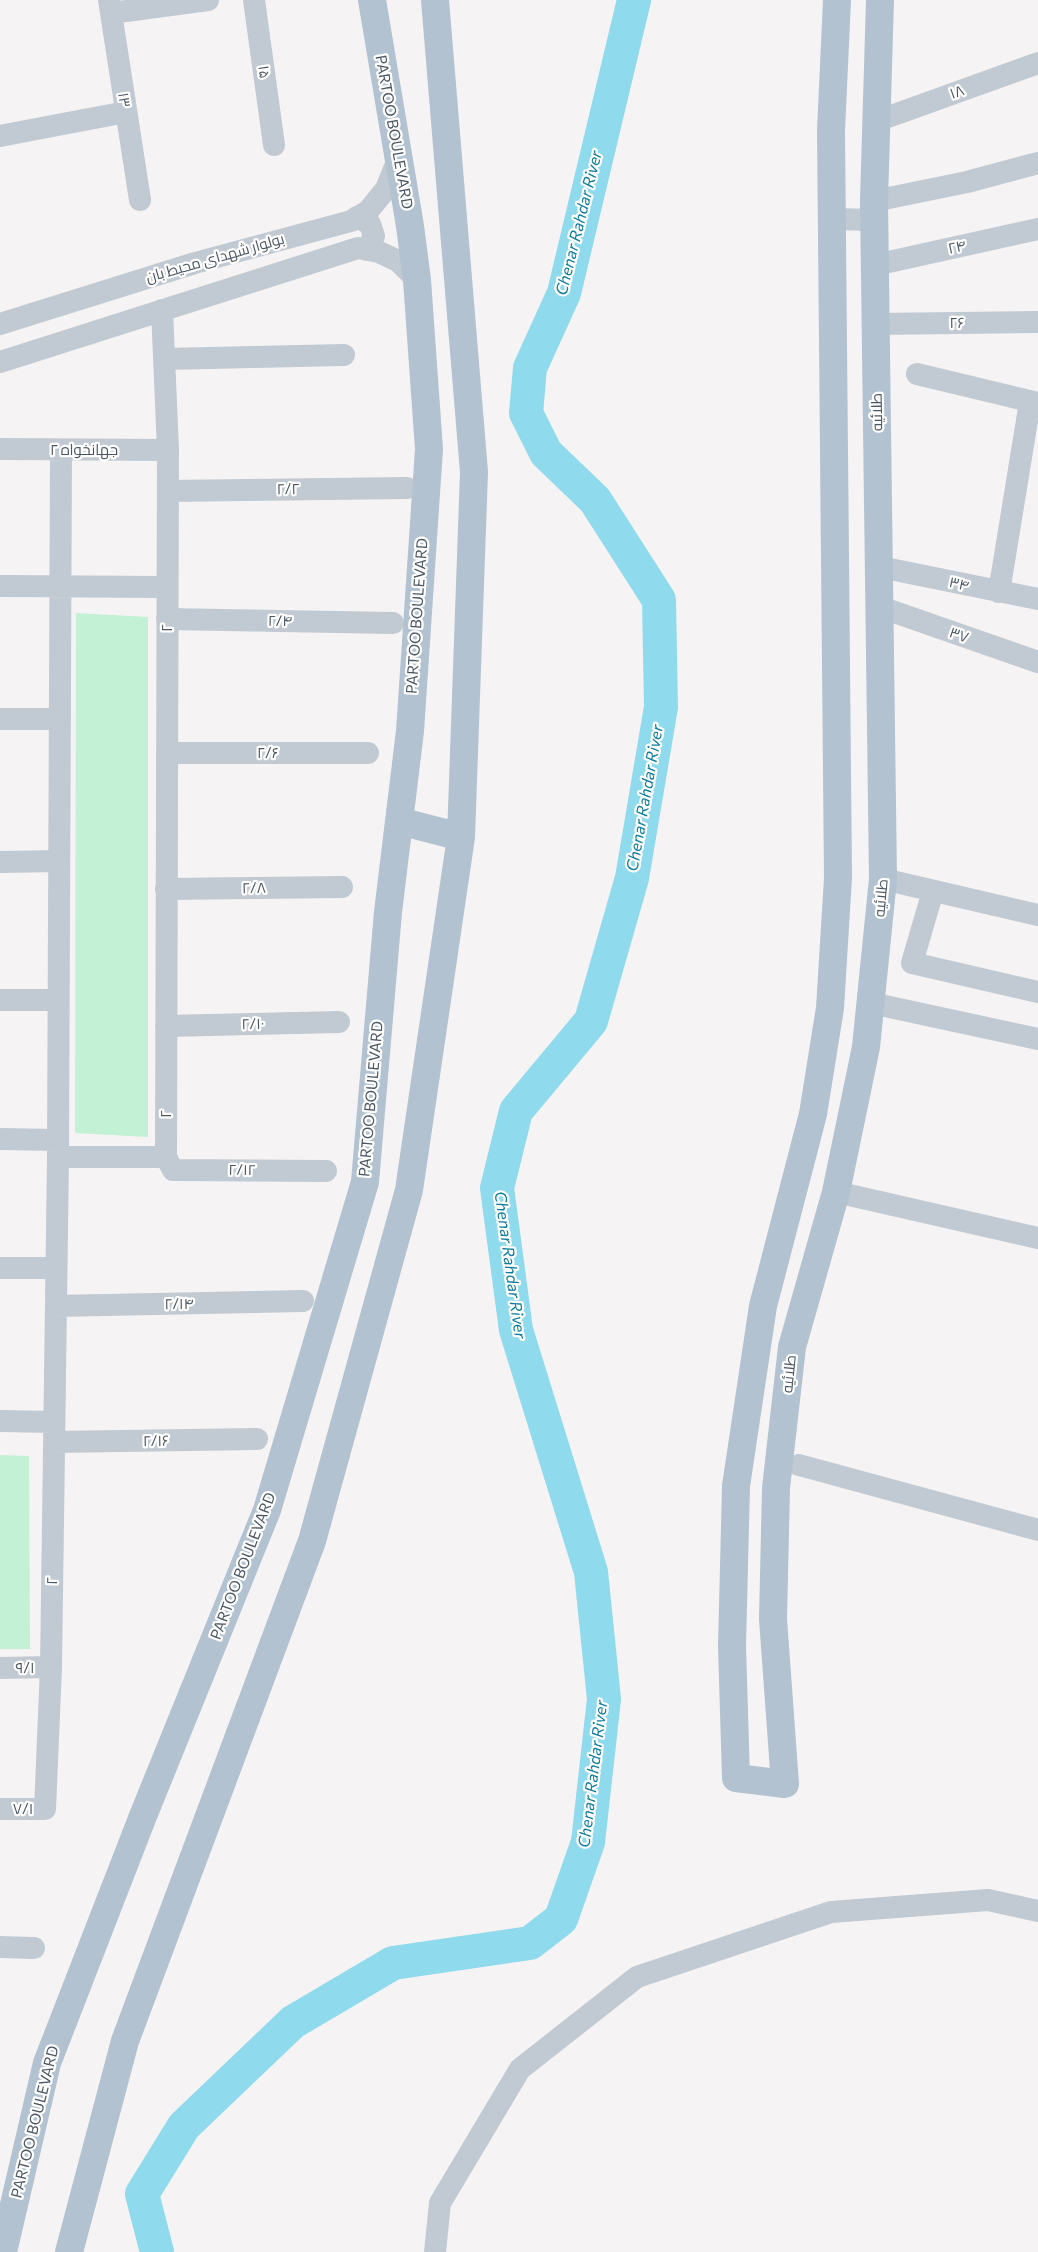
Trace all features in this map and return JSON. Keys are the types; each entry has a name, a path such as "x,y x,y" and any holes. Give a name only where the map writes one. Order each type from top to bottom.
{"main road":[{"name":"PARTOO BOULEVARD","path":"3,2252 47,2063 147,1805 267,1510 365,1182 388,912 410,731 429,449 417,280 372,0"},
{"path":"70,2250 125,2041 312,1541 409,1190 462,837 474,472 435,0"},
{"path":"833,219 831,131 837,0"},
{"name":"طلائیه","path":"833,219 838,878 831,996 813,1114 763,1306 736,1486 732,1646 736,1778 785,1784 773,1619 776,1488 792,1347 836,1191 867,1047 883,879 875,265 880,0"},
{"path":"399,820 462,837"}],"street":[{"path":"110,7 208,0"},
{"name":"۱۵","path":"254,0 274,145"},
{"name":"۱۳","path":"110,7 140,200"},
{"name":"۱۸","path":"877,121 1038,63"},
{"path":"0,136 126,112"},
{"name":"بولوار شهدای محیط بان","path":"0,324 195,263 351,221 368,211 387,189 399,157"},
{"path":"833,219 875,210 1038,163"},
{"path":"357,217 370,224 374,236 367,250"},
{"name":"۲۴","path":"875,265 1038,229"},
{"path":"0,362 358,248 379,252 398,261 417,280"},
{"name":"۲","path":"162,310 168,450 166,1157"},
{"name":"۲۶","path":"876,324 1038,322"},
{"path":"164,359 344,355"},
{"path":"918,374 1034,403 999,592"},
{"name":"جهانخواه ۲","path":"0,449 168,450"},
{"name":"۲","path":"45,1809 51,1667 58,1149 61,450"},
{"name":"۲/۲","path":"168,491 407,488"},
{"name":"۳۴","path":"880,567 1038,599"},
{"path":"0,586 167,587"},
{"name":"۳۷","path":"880,608 1038,662"},
{"name":"۲/۴","path":"167,618 393,623"},
{"path":"0,719 60,719"},
{"name":"۲/۶","path":"167,753 368,753"},
{"path":"0,862 59,861"},
{"path":"883,879 1038,915"},
{"name":"۲/۸","path":"166,889 342,887"},
{"path":"933,891 912,963 1038,992"},
{"path":"0,1000 58,1000"},
{"path":"871,1003 1038,1039"},
{"name":"۲/۱۰","path":"166,1026 339,1022"},
{"path":"0,1139 58,1149 166,1157"},
{"name":"۲/۱۲","path":"166,1157 173,1170 326,1171"},
{"path":"836,1191 1038,1238"},
{"path":"0,1268 56,1268"},
{"name":"۲/۱۴","path":"56,1306 303,1301"},
{"name":"۲/۱۶","path":"0,1421 54,1432 257,1439"},
{"path":"799,1466 1038,1530"},
{"name":"۹/۱","path":"0,1668 51,1667"},
{"name":"۷/۱","path":"0,1809 45,1809"},
{"path":"435,2252 440,2203 520,2069 637,1977 831,1912 988,1900 1038,1911"},
{"path":"0,1947 34,1948"}],"green space":[{"path":"76,613 148,617 148,1137 75,1133"},
{"path":"0,1455 29,1456 30,1649 0,1649"}],"waterway":[{"name":"Chenar Rahdar River","path":"157,2252 142,2194 184,2126 293,2022 393,1963 530,1943 561,1919 588,1842 604,1699 591,1572 516,1330 497,1188 516,1111 591,1021 632,878 661,707 659,600 595,500 546,453 526,413 530,368 564,293 634,0"}]}
